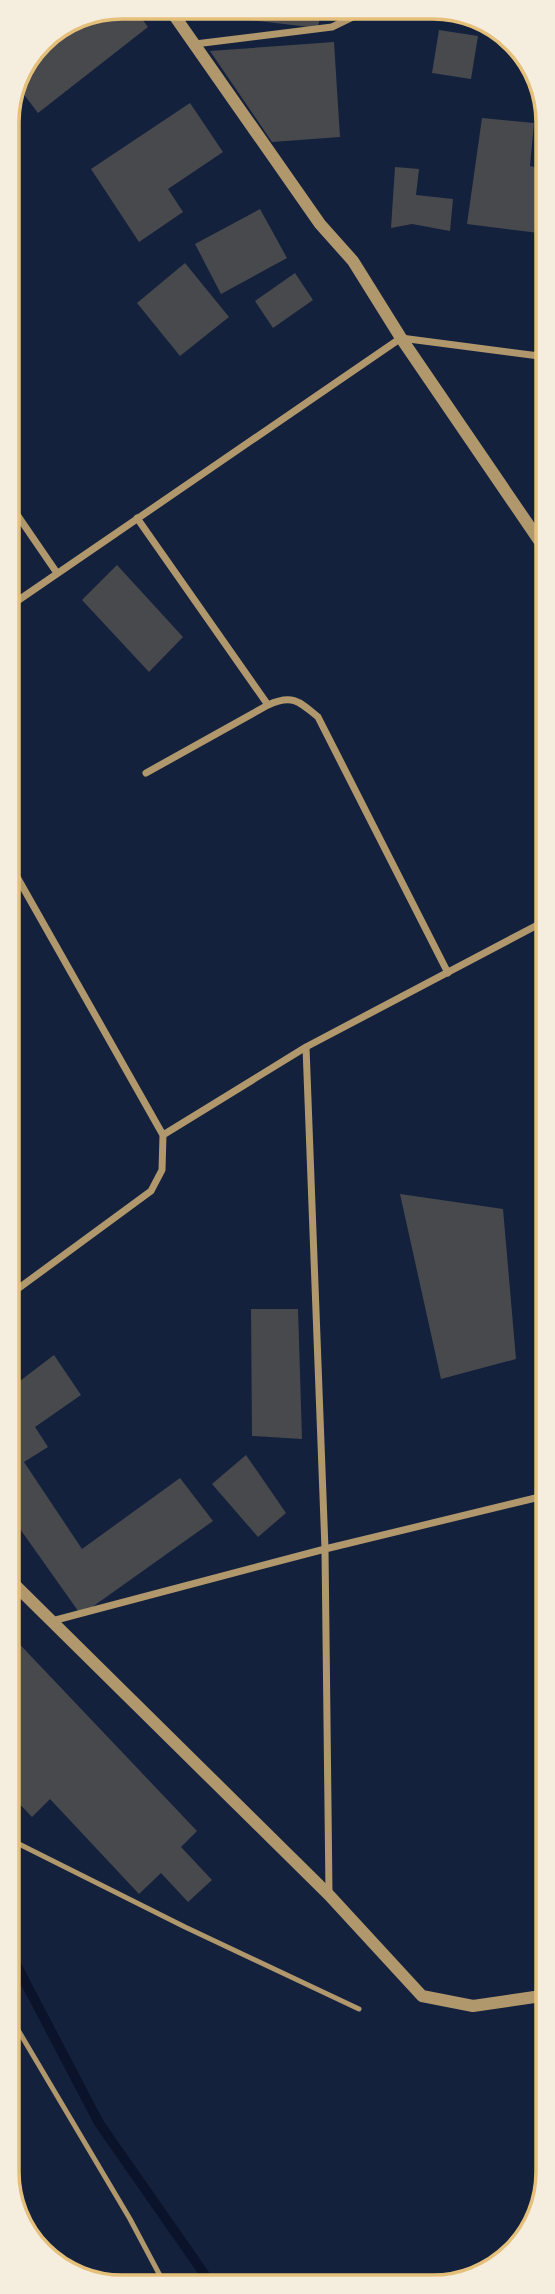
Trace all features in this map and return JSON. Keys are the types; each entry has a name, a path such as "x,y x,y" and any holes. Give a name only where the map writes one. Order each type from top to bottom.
{"street":[{"path":"177,19 320,224 353,261 401,338 536,536"},
{"path":"195,44 332,27 348,19"},
{"path":"19,600 401,338 536,356"},
{"path":"19,518 57,573"},
{"path":"137,518 268,705"},
{"path":"145,773 283,698 300,702 318,716 448,973"},
{"path":"19,880 163,1135 162,1170 151,1191 19,1288"},
{"path":"163,1135 306,1047 536,926"},
{"path":"306,1047 325,1549 329,1895"},
{"path":"52,1621 325,1549 536,1498"},
{"path":"19,1589 329,1895 422,1996 473,2006 536,1998"}],"lane":[{"path":"19,1844 359,2009"},
{"path":"19,2032 130,2219 160,2275"}],"building":[{"path":"142,19 148,27 38,113 24,94 37,65 50,50 83,27 102,21"},
{"path":"250,19 319,19 318,28"},
{"path":"439,30 478,36 471,79 432,73"},
{"path":"334,42 340,137 272,142 210,51"},
{"path":"190,103 223,152 168,189 183,212 139,242 91,169"},
{"path":"482,118 534,123 530,166 536,167 536,233 467,224"},
{"path":"395,167 419,169 416,195 453,199 450,231 412,224 391,228"},
{"path":"260,209 287,258 221,294 195,244"},
{"path":"185,263 229,317 180,356 137,303"},
{"path":"295,273 313,300 273,328 255,301"},
{"path":"117,565 183,637 149,672 82,600"},
{"path":"400,1194 503,1209 516,1359 441,1379"},
{"path":"251,1309 298,1309 302,1439 252,1436"},
{"path":"54,1355 81,1395 35,1427 48,1447 24,1462 82,1549 180,1478 213,1521 81,1615 19,1528 19,1382"},
{"path":"246,1455 286,1513 258,1537 212,1484"},
{"path":"19,1644 197,1831 181,1847 212,1880 188,1902 161,1873 139,1894 50,1799 32,1817 19,1803"}],"waterway":[{"path":"19,1970 99,2123 205,2275"}]}
